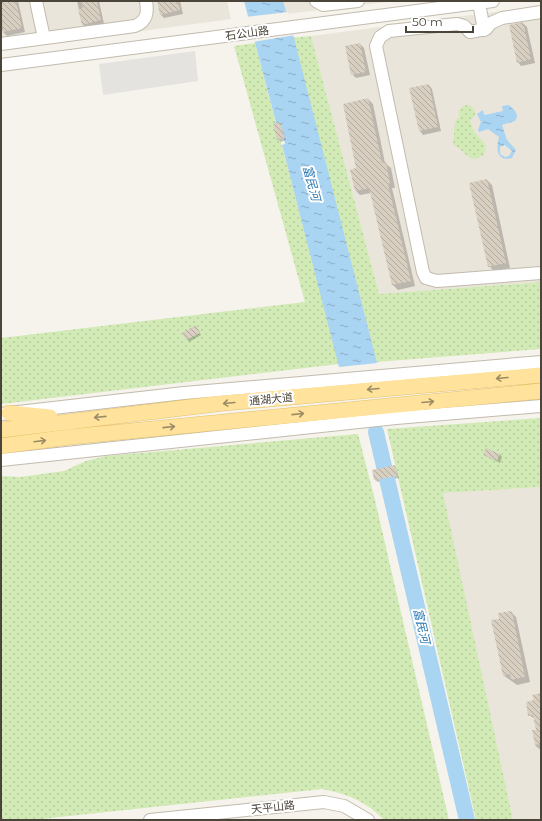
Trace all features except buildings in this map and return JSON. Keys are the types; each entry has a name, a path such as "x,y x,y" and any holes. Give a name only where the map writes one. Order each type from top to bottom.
{"main road":[{"name":"通湖大道","path":"1,430 79,419 232,402 541,375"},
{"name":"通湖大道","path":"1,446 101,434 541,391"},
{"path":"5,414 79,419"}],"street":[{"path":"36,1 57,58"},
{"path":"1,44 135,26 143,23 147,12 146,1"},
{"path":"316,1 323,5 358,1"},
{"name":"石公山路","path":"1,65 493,1"},
{"path":"479,3 484,30"},
{"path":"465,5 470,32"},
{"path":"470,32 484,30 502,18 541,12"},
{"path":"470,32 464,26 457,24 389,31 380,37 376,46 423,272 426,278 437,281 541,273"},
{"path":"5,414 184,393 541,362"},
{"path":"1,460 396,418 541,406"},
{"name":"天平山路","path":"150,820 324,802 344,806 368,820"},
{"name":"天平山路","path":"200,820 319,807 342,811 359,820"}],"shaded area":[{"path":"1,1 227,1 231,19 1,50"},
{"path":"283,1 394,1 286,14"},
{"path":"541,6 541,282 379,294 311,36"},
{"path":"195,51 198,81 103,95 99,64"},
{"path":"541,487 541,820 513,820 442,493"}],"green space":[{"path":"311,36 379,294 541,282 541,349 376,362 289,38"},
{"path":"255,43 339,364 1,404 1,338 305,302 234,46"},
{"path":"469,105 475,112 475,115 470,121 474,132 486,145 484,155 475,159 469,157 453,145 455,122 459,117 459,110 463,106"},
{"path":"541,418 541,487 443,493 513,820 476,820 387,429"},
{"path":"358,434 375,500 449,820 384,820 377,813 356,799 340,793 322,789 32,820 1,820 1,476 20,477 64,471 86,461 106,456"}],"water":[{"path":"244,1 283,1 294,38 377,363 339,367 282,145 285,144 281,125 277,126"},
{"path":"509,105 516,112 517,117 515,121 502,125 507,140 516,150 512,158 507,159 500,156 498,153 499,137 488,129 479,132 478,130 481,122 477,114 483,110 484,115 503,111 502,106","holes":["505,145 512,151 509,156 505,157 500,154 500,147"]}],"pier":[{"path":"288,12 295,35 252,42 246,17"}],"waterway":[{"name":"富民河","path":"376,432 467,820"}]}
